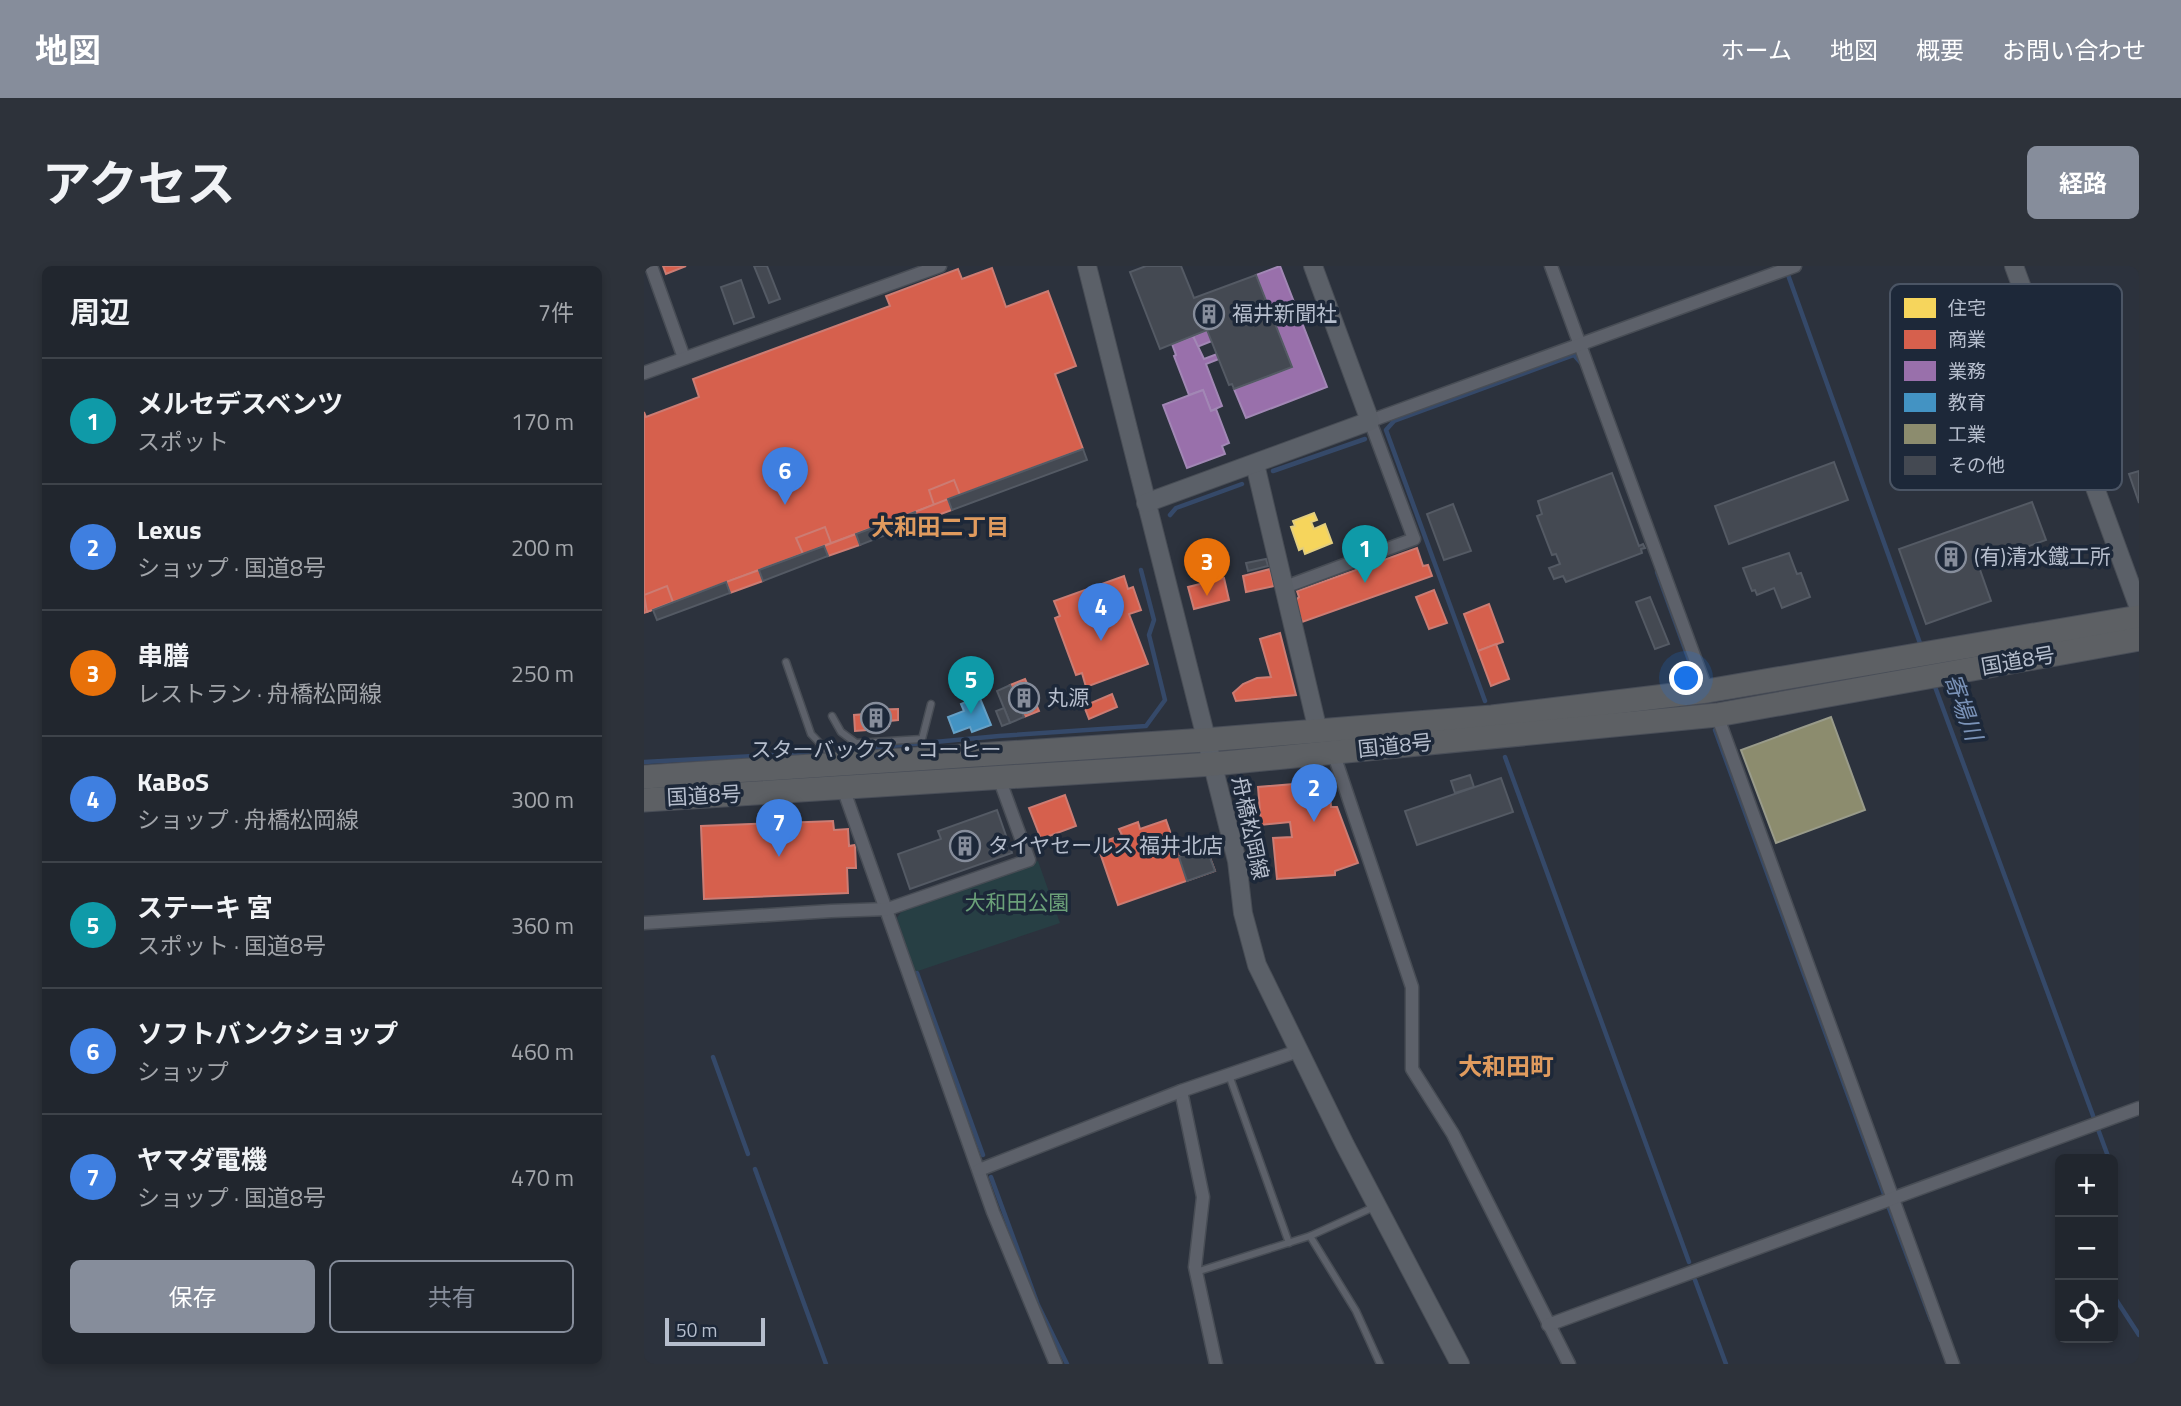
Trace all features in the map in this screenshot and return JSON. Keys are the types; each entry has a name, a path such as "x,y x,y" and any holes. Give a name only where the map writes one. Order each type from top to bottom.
{"highway":[{"name":"国道8号","path":"644,777 1205,740 1492,717 1707,691 2139,617"},
{"name":"国道8号","path":"644,800 1213,764 1717,715 2139,639"}],"main road":[{"name":"舟橋松岡線","path":"1087,266 1237,861 1243,913 1257,965 1456,1363"},
{"path":"1146,503 1370,421 1313,266"},
{"path":"2014,266 2021,284"},
{"path":"1255,464 1318,731"},
{"path":"2096,490 2139,608"}],"street":[{"path":"651,266 684,358"},
{"path":"644,373 940,266"},
{"path":"1551,266 1707,691"},
{"path":"1284,587 1414,539 1370,421 1795,266"},
{"path":"1717,715 1952,1364"},
{"path":"1333,752 1412,987 1412,1069 1453,1134 1569,1364"},
{"path":"644,923 888,909 1029,860 999,778"},
{"path":"843,788 993,1212 1056,1364"},
{"path":"979,1170 1181,1091 1298,1051"},
{"path":"1181,1091 1203,1197 1196,1272 1216,1364"},
{"path":"1548,1325 2139,1108"}],"lane":[{"path":"786,663 811,734 834,758 850,765"},
{"path":"832,716 841,732 856,743 922,739 931,704"},
{"path":"1229,1075 1289,1243"},
{"path":"1196,1272 1310,1236 1376,1206"},
{"path":"1310,1236 1356,1311 1380,1364"}],"green space":[{"name":"大和田公園","path":"1038,861 1060,923 915,972 897,918 905,906"}],"building: 住宅":[{"path":"1314,513 1317,520 1311,522 1314,529 1325,524 1332,543 1305,554 1303,548 1299,550 1291,527 1295,526 1293,521"}],"building: 商業":[{"path":"663,266 686,266 666,274"},
{"path":"992,268 1006,307 1048,291 1076,366 1055,374 1083,449 644,613 644,412 646,417 699,397 693,379 890,306 886,296 958,269 962,279"},
{"path":"954,480 960,495 934,505 929,490"},
{"path":"948,499 952,510 919,522 915,512"},
{"path":"825,527 831,543 803,554 796,538"},
{"path":"856,534 860,545 828,556 824,546"},
{"path":"1417,548 1423,566 1428,565 1432,576 1302,622 1295,601 1299,597 1297,591"},
{"path":"1270,569 1274,586 1246,592 1243,576"},
{"path":"759,570 763,581 730,593 726,582"},
{"path":"1124,576 1128,589 1133,587 1141,610 1129,614 1148,664 1086,687 1082,673 1076,675 1055,618 1060,616 1054,601"},
{"path":"1224,578 1229,600 1194,609 1188,587"},
{"path":"667,586 673,602 647,612 644,595"},
{"path":"1434,590 1447,623 1429,629 1416,597"},
{"path":"1489,604 1503,642 1478,651 1464,614"},
{"path":"1280,633 1296,695 1236,701 1233,693 1243,684 1257,678 1271,677 1260,639"},
{"path":"1496,644 1509,679 1491,686 1478,651"},
{"name":"丸源","path":"1025,679 1039,711 1024,717 1010,685"},
{"path":"1112,694 1117,707 1089,719 1084,706"},
{"name":"スターバックス・コーヒー","path":"898,709 898,720 889,721 889,726 867,727 867,730 855,731 854,715 866,714 866,710"},
{"path":"1329,781 1331,807 1337,807 1358,863 1335,871 1335,875 1277,879 1273,838 1292,837 1290,822 1261,825 1258,787"},
{"path":"1065,795 1076,826 1041,839 1029,808"},
{"path":"1166,820 1179,857 1206,847 1215,871 1118,905 1097,844 1122,835 1119,829 1138,822 1140,829"},
{"path":"833,821 834,830 848,829 849,846 855,845 856,868 847,868 848,893 704,899 701,826"}],"building: 業務":[{"path":"1280,266 1327,387 1246,418 1234,389 1292,367 1256,275"},
{"path":"1207,330 1212,341 1197,347 1193,336"},
{"path":"1193,336 1204,359 1217,354 1219,359 1206,364 1222,406 1211,411 1203,390 1189,395 1174,356 1176,355 1172,344"},
{"path":"1203,390 1211,411 1216,409 1229,443 1222,446 1225,454 1187,468 1163,405"}],"building: 教育":[{"path":"979,696 991,725 972,732 970,727 954,733 948,717 964,711 961,704"}],"building: 工業":[{"path":"1831,717 1865,810 1776,843 1741,750"}],"building: その他":[{"path":"754,266 767,266 780,299 769,303"},
{"name":"福井新聞社","path":"1146,266 1181,266 1194,298 1256,275 1292,367 1234,389 1232,384 1229,385 1207,330 1160,349 1130,272"},
{"path":"741,280 754,317 734,324 721,287"},
{"path":"1083,449 1087,460 952,510 948,499"},
{"path":"1834,462 1848,500 1729,544 1715,506"},
{"path":"2139,471 2139,503 2129,474"},
{"path":"1612,473 1639,546 1643,544 1645,548 1641,549 1642,553 1566,582 1563,576 1554,579 1549,568 1560,564 1556,554 1552,555 1537,516 1542,514 1538,501"},
{"name":"(有)清水鐵工所","path":"2032,502 2046,540 1978,564 1991,601 1926,624 1899,549"},
{"path":"1453,504 1471,551 1444,560 1427,514"},
{"path":"915,512 919,522 860,545 856,534"},
{"path":"824,546 828,556 763,581 759,570"},
{"path":"1789,553 1797,574 1801,573 1810,597 1782,608 1774,588 1757,595 1755,590 1752,591 1743,568"},
{"path":"1266,559 1268,566 1248,571 1246,563"},
{"path":"726,582 730,593 657,620 653,610"},
{"path":"1650,597 1669,644 1655,649 1636,602"},
{"path":"1010,685 1024,717 1010,723 997,691"},
{"path":"1004,708 1010,723 1002,726 996,711"},
{"path":"1470,775 1474,787 1455,793 1451,781"},
{"path":"1501,778 1513,812 1417,845 1405,811"},
{"name":"タイヤセールス 福井北店","path":"997,810 1012,853 910,889 898,854 941,839 938,831"},
{"path":"1206,847 1215,871 1187,881 1179,857"}],"waterway":[{"name":"寄場川","path":"1787,272 1921,646"},
{"path":"1485,701 1386,430 1394,421 1574,355 1581,363"},
{"path":"1273,471 1365,439"},
{"path":"1170,515 1176,508 1242,484"},
{"path":"838,751 1146,726 1165,700 1149,635 1154,620 1141,570"},
{"path":"1657,572 1694,674"},
{"name":"寄場川","path":"1934,684 2107,1154"},
{"path":"1715,730 1884,1194"},
{"path":"644,762 810,753"},
{"path":"1505,757 1689,1262"},
{"path":"917,973 983,1155"},
{"path":"713,1057 748,1154"},
{"path":"755,1169 826,1364"},
{"path":"991,1177 1038,1305 1067,1364"},
{"path":"1889,1208 1931,1320"},
{"path":"1695,1280 1726,1364"},
{"name":"寄場川","path":"2118,1303 2139,1335"}],"place":[{"name":"福井新聞社","path":"1209,314"},
{"name":"ソフトバンクショップ","path":"785,505"},
{"name":"(有)清水鐵工所","path":"1951,557"},
{"name":"メルセデスベンツ","path":"1365,583"},
{"name":"串膳","path":"1207,596"},
{"name":"KaBoS","path":"1101,641"},
{"name":"丸源","path":"1024,698"},
{"name":"ステーキ 宮","path":"971,714"},
{"name":"スターバックス・コーヒー","path":"876,718"},
{"name":"Lexus","path":"1314,822"},
{"name":"タイヤセールス 福井北店","path":"965,846"},
{"name":"ヤマダ電機","path":"779,857"}],"district":[{"name":"大和田二丁目","path":"940,527"},
{"name":"大和田町","path":"1506,1067"}]}
